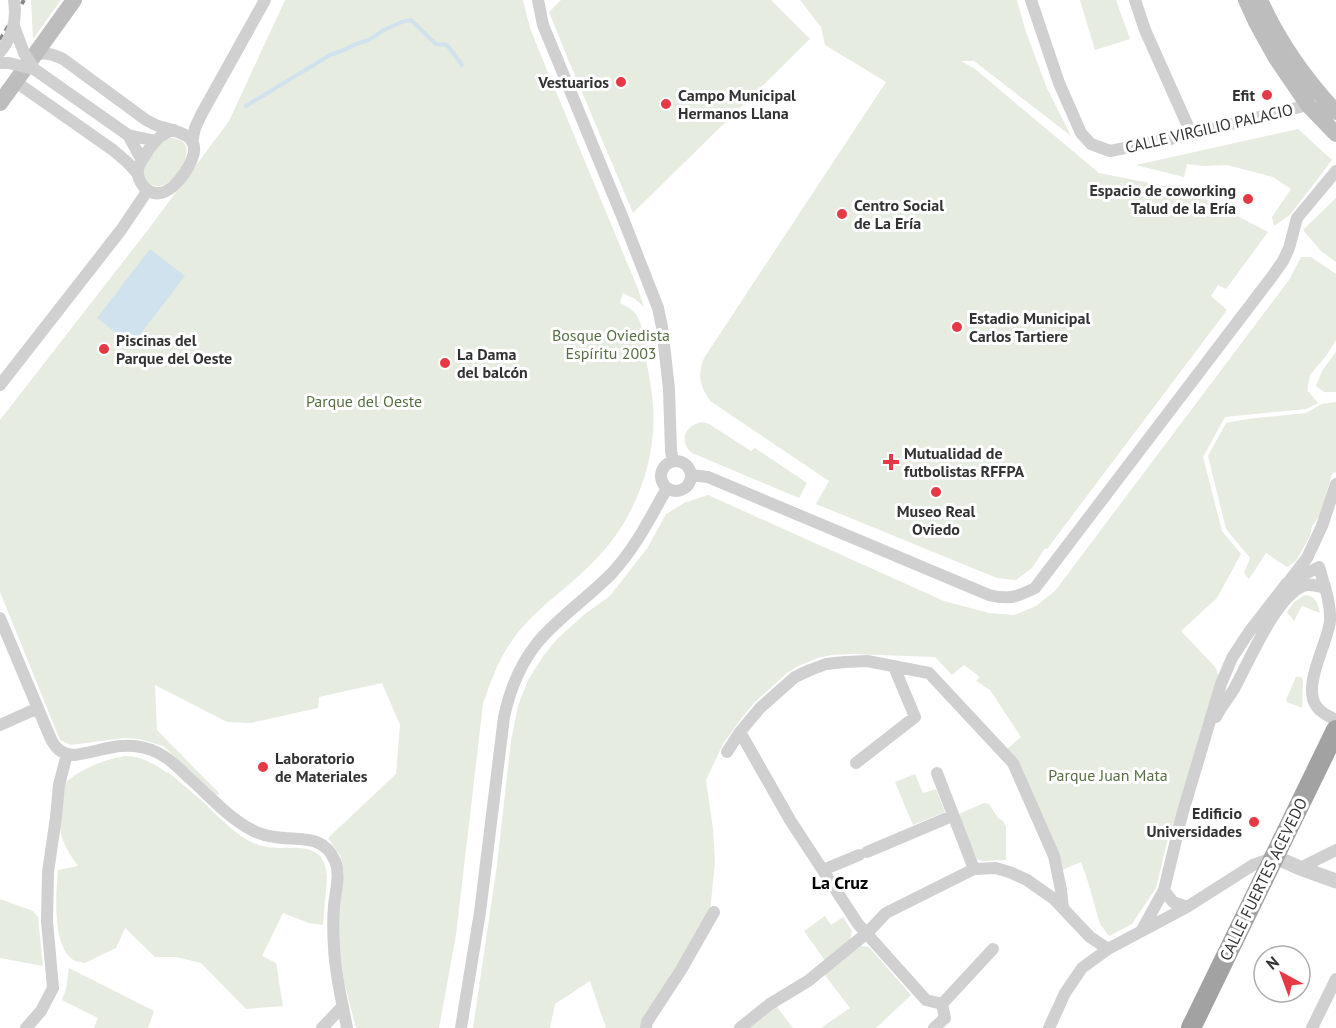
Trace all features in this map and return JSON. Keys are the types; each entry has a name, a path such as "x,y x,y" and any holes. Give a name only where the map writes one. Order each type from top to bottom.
{"highway":[{"name":"CALLE FUERTES ACEVEDO","path":"1191,1028 1336,730"}],"main road":[{"path":"0,103 34,62 74,0"},
{"path":"1246,0 1265,40 1308,105 1336,134"},
{"path":"1260,0 1277,35 1292,58 1336,112"}],"street":[{"path":"0,52 9,40 14,26 14,0"},
{"path":"16,82 113,150 138,174 142,185 148,190 162,193 178,182 192,160 195,128 265,0"},
{"path":"538,0 543,25 658,308 669,389 673,461"},
{"name":"CALLE VIRGILIO PALACIO","path":"1031,0 1059,83 1081,132 1091,144 1110,151 1308,105"},
{"path":"1135,0 1145,30 1191,133"},
{"path":"14,26 24,53 128,135 141,160"},
{"path":"0,63 34,62 44,52 52,54 63,59 146,120 185,134 192,142"},
{"path":"138,174 141,160 156,141 165,133 174,130"},
{"path":"128,135 156,141"},
{"path":"691,475 708,477 989,595 1012,598 1023,594 1035,588 1283,261 1297,218 1336,171"},
{"path":"0,384 121,230 148,190"},
{"path":"673,461 686,465 691,475 689,483 682,489 672,490 663,484 661,475 665,465 673,461"},
{"path":"1142,932 1164,890 1182,815 1221,684 1232,658 1249,632 1307,558 1318,536 1336,484"},
{"path":"461,1028 480,912 504,717 509,696 524,662 538,642 613,572 642,535 667,488"},
{"path":"1318,536 1319,567 1330,605 1330,623 1317,663 1313,696 1315,705 1320,711 1336,720"},
{"path":"1287,583 1319,567"},
{"path":"1205,740 1273,616 1290,595 1302,587 1312,584 1325,588"},
{"path":"0,618 57,749 67,754 81,754 121,745 134,745 151,750 171,762 232,817 250,829 275,837 314,840 326,848 335,861 338,873 333,939 347,1028"},
{"path":"1232,658 1246,665"},
{"path":"727,752 760,708 795,676 810,669 826,664 867,662 929,673 1013,763 1054,856 1062,890 1063,908"},
{"path":"856,764 915,717 894,667"},
{"path":"0,725 38,708"},
{"path":"740,732 790,820 858,924 926,1000 942,1004"},
{"path":"26,1028 41,1011 53,988 47,921 48,872 58,785 67,754"},
{"path":"937,773 974,869"},
{"path":"823,870 952,816"},
{"path":"1300,868 1336,850"},
{"path":"1049,1028 1065,993 1082,968 1108,949 1187,907 1253,865 1275,856 1336,881"},
{"path":"741,1028 770,1004 808,981 867,933 886,913 974,869 996,868 1036,885 1063,908 1090,937 1108,949"},
{"path":"1164,890 1173,902 1187,907"},
{"path":"646,1028 647,1022 681,970 714,912"},
{"path":"942,1004 993,949"},
{"path":"1312,1028 1336,978"},
{"path":"934,1028 945,1018 942,1004"},
{"path":"325,1025 343,1005"},
{"path":"325,1025 341,1028"}],"green space":[{"path":"31,0 61,0 33,39"},
{"name":"Parque del Oeste","path":"285,0 523,0 530,28 644,307 623,293 620,303 635,313 642,326 651,388 653,426 647,466 633,505 612,540 589,567 523,626 504,653 489,687 483,704 456,935 439,1028 356,1028 344,981 339,946 338,909 344,872 341,857 328,838 396,774 400,725 382,683 319,697 318,708 251,723 227,722 155,685 157,730 219,793 217,795 163,746 139,739 124,738 71,745 60,740 0,592 0,420 229,121"},
{"name":"Campo Municipal Hermanos Llana","path":"561,0 771,0 810,39 633,213 549,12"},
{"name":"Estadio Municipal Carlos Tartiere","path":"800,0 1017,0 1046,86 1071,136 974,61 961,61 975,69 1099,173 1190,191 1268,232 1226,289 1218,285 1211,296 1227,310 1047,549 1045,548 1032,568 1016,580 997,578 816,504 829,481 710,401 702,385 700,376 704,358 886,82 825,45 821,27"},
{"path":"1080,0 1116,0 1130,39 1095,50"},
{"path":"1298,129 1332,160 1290,215 1274,226 1272,217 1291,189 1273,177 1227,165 1187,164 1184,177 1136,165"},
{"path":"170,138 181,140 186,146 184,163 171,180 164,185 156,186 148,183 144,177 147,162 158,147"},
{"path":"1336,198 1336,262 1321,251 1303,230"},
{"name":"Parque Juan Mata","path":"1301,257 1311,257 1336,274 1336,340 1310,375 1307,390 1318,403 1306,409 1225,417 1203,457 1222,531 1241,554 1217,598 1181,631 1216,668 1221,684 1167,842 1156,888 1132,924 1109,936 1100,924 1081,862 1062,870 1006,750 1021,737 990,690 976,681 980,677 964,665 952,675 935,657 831,655 798,666 787,673 755,702 723,744 706,780 715,862 710,912 642,1028 606,1028 590,981 555,1004 550,1028 473,1028 497,865 511,741 518,706 528,680 544,655 557,639 586,613 610,596 648,547 666,514 684,503 708,495 944,601 989,613 1014,615 1036,606 1055,591 1289,280"},
{"path":"1336,352 1336,392 1324,392 1316,386 1322,371"},
{"path":"1336,402 1336,472 1332,474 1320,515 1312,526 1310,536 1296,561 1287,567 1266,553 1249,579 1244,573 1250,558 1226,529 1208,456 1226,423 1306,413 1322,404"},
{"path":"703,422 751,451 755,448 807,483 799,498 692,453 685,443 685,434 692,426"},
{"path":"1305,595 1314,599 1320,613 1302,606 1294,621 1287,612 1294,602"},
{"path":"1296,677 1301,677 1303,680 1302,708 1286,700"},
{"path":"125,756 142,759 168,772 229,826 253,843 272,848 303,848 319,855 327,877 323,925 309,923 283,913 262,956 276,963 283,1006 246,1009 201,963 176,957 155,957 125,928 116,948 85,963 73,960 66,952 58,930 58,870 78,866 66,848 60,830 65,783 93,765"},
{"path":"915,774 923,793 936,789 945,812 913,825 895,782"},
{"path":"984,803 989,804 1006,827 1006,860 982,861 977,859 957,815"},
{"path":"0,899 33,911 38,917 43,966 0,958"},
{"path":"825,916 831,925 843,917 852,931 850,940 826,962 804,931"},
{"path":"861,946 869,947 911,995 876,1028 821,1028 850,1008 824,974"},
{"path":"69,968 154,1011 148,1028 94,1028 98,1018 62,1000"},
{"path":"777,1007 793,1028 747,1028 764,1014"}],"water":[{"path":"150,249 185,276 132,345 97,318"}],"waterway":[{"path":"246,106 330,55 411,20 436,44 447,45 462,65"}],"railway":[{"path":"0,40 24,0"}],"place":[{"name":"Vestuarios","path":"621,82"},
{"name":"Efit","path":"1267,95"},
{"name":"Campo Municipal Hermanos Llana","path":"666,104"},
{"name":"Espacio de coworking Talud de la Ería","path":"1248,199"},
{"name":"Centro Social de La Ería","path":"842,214"},
{"name":"Estadio Municipal Carlos Tartiere","path":"957,327"},
{"name":"Piscinas del Parque del Oeste","path":"104,349"},
{"name":"La Dama del balcón","path":"445,363"},
{"name":"Mutualidad de futbolistas RFFPA","path":"891,462"},
{"name":"Museo Real Oviedo","path":"936,492"},
{"name":"Laboratorio de Materiales","path":"263,767"},
{"name":"Edificio Universidades","path":"1254,822"}],"district":[{"name":"La Cruz","path":"840,883"}],"park label":[{"name":"Bosque Oviedista Espíritu 2003","path":"611,344"}]}
